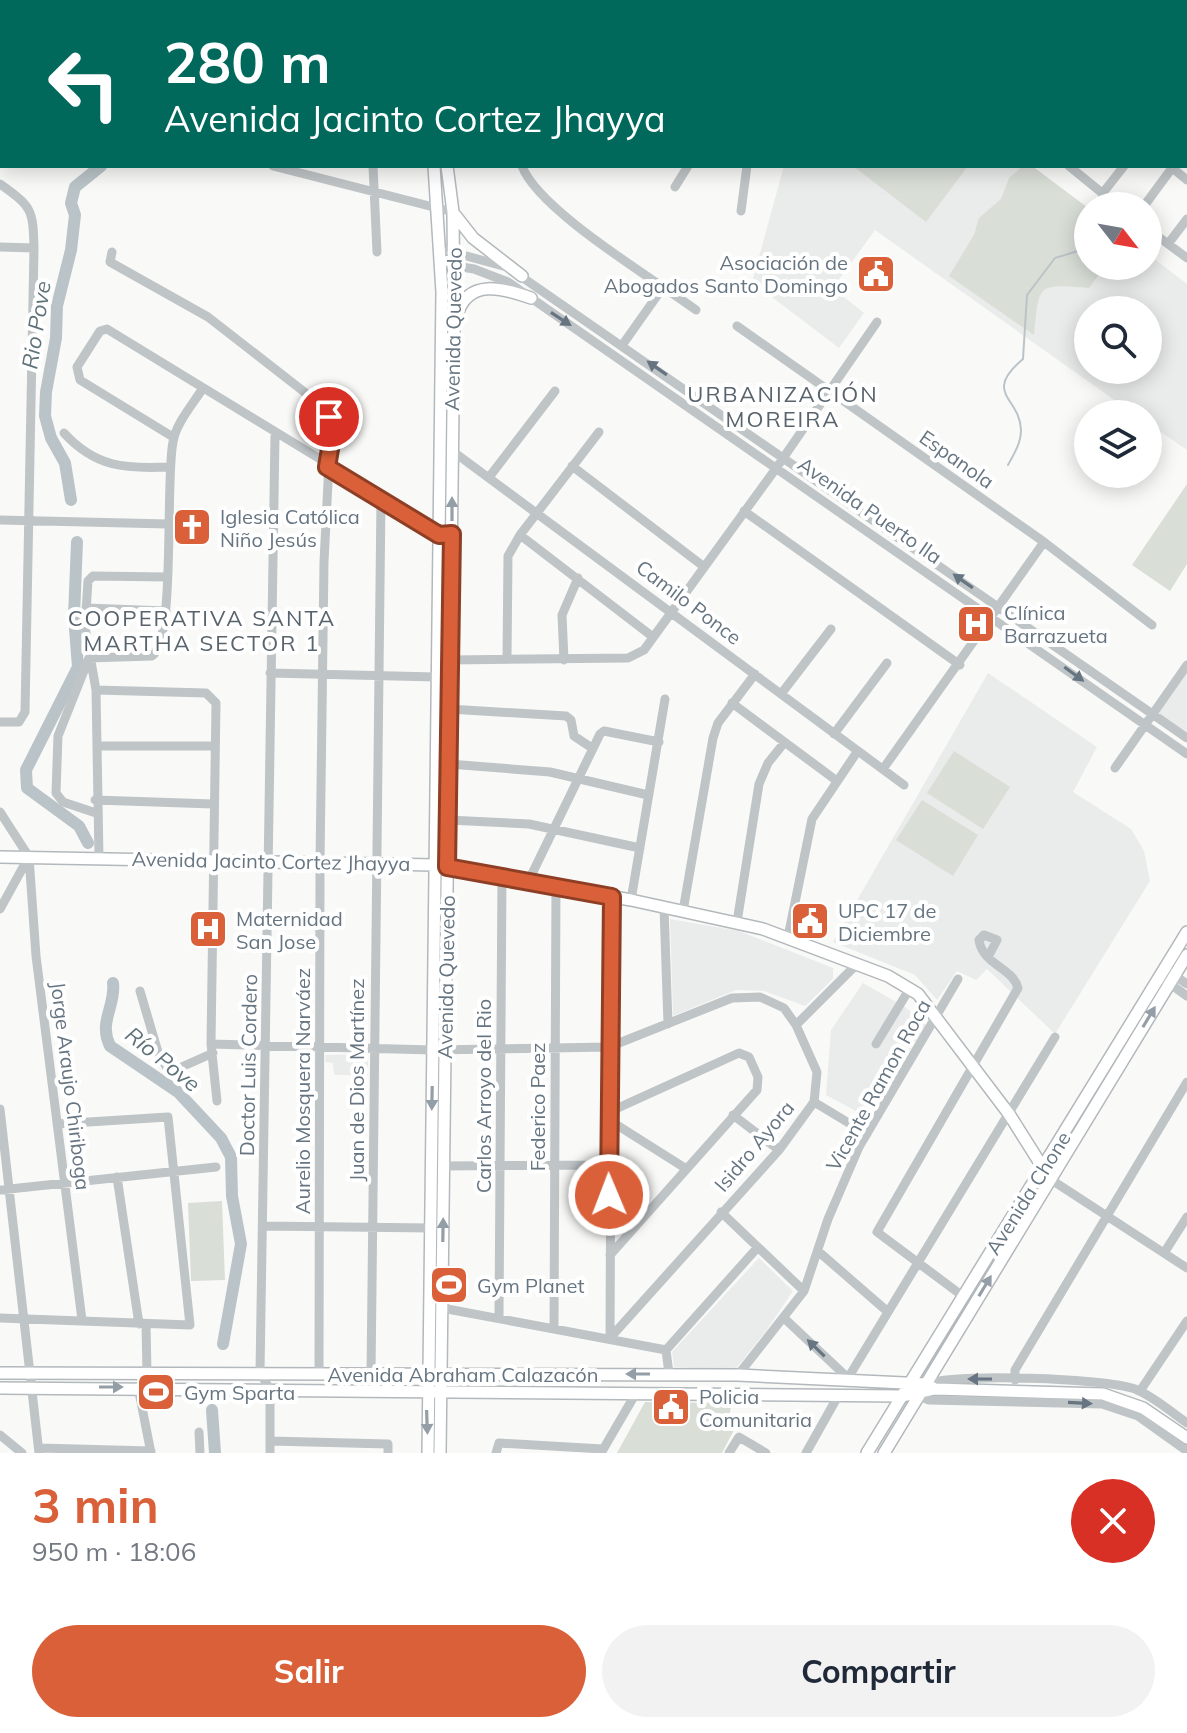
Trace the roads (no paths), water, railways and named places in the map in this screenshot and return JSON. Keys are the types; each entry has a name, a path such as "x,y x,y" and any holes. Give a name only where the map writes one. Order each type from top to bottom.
{"main road":[{"name":"Avenida Quevedo","path":"434,168 447,251"},
{"name":"Avenida Quevedo","path":"441,866 448,820 451,660 445,534 447,251 453,212 447,168"},
{"path":"453,212 473,238 522,276"},
{"name":"Avenida Quevedo","path":"428,1453 433,1390 430,1228 439,1049 441,866 436,677 451,450 454,327 447,265"},
{"path":"454,327 461,302 480,289 509,290 531,298"},
{"name":"Avenida Jacinto Cortez Jhayya","path":"0,857 441,866 631,900 737,922 788,937 910,988 938,1016 1009,1114 1047,1173"},
{"name":"Avenida Chone","path":"867,1453 964,1297 1047,1173 1167,976 1187,932"},
{"name":"Avenida Chone","path":"1167,976 1187,955"},
{"name":"Avenida Quevedo","path":"433,1375 442,1308 444,1166 439,1049"},
{"name":"Avenida Chone","path":"884,1453 919,1396 930,1387 1047,1173"},
{"name":"Avenida Abraham Calazacón","path":"0,1373 669,1374 848,1378 930,1387 1103,1394 1143,1408 1187,1438"},
{"name":"Avenida Abraham Calazacón","path":"0,1388 919,1396"},
{"name":"Avenida Quevedo","path":"433,1390 440,1453"}],"street":[{"path":"291,168 317,171 453,212"},
{"path":"373,168 377,252"},
{"path":"523,168 532,188 561,212 696,310"},
{"path":"675,187 687,168"},
{"path":"741,211 747,168"},
{"path":"1071,168 1100,192"},
{"path":"1104,192 1122,168"},
{"path":"1154,192 1170,168"},
{"path":"0,184 27,204 33,213 34,248 25,712 19,722 0,722"},
{"path":"1168,244 1187,219"},
{"path":"1162,240 1187,258"},
{"path":"0,247 34,248"},
{"name":"Avenida Puerto Ila","path":"447,251 495,262 522,276 784,455 1187,738"},
{"name":"Aurelio Mosquera Narváez","path":"112,252 110,262 208,317 321,407 331,423 327,467 320,863 319,1373"},
{"name":"Avenida Puerto Ila","path":"447,265 491,274 531,298 1187,754"},
{"path":"623,344 664,286"},
{"path":"451,660 628,658 644,650 777,467 877,322"},
{"name":"Espanola","path":"737,326 1044,542 1152,625"},
{"path":"173,437 80,380 77,367 97,334 107,329 327,467 445,534"},
{"path":"89,658 152,656 160,647 166,611 168,467 173,437 203,388"},
{"path":"490,476 555,391"},
{"path":"507,658 506,568 520,535 599,432"},
{"path":"64,433 78,449 105,464 129,469 168,467"},
{"name":"Doctor Luis Cordero","path":"260,1372 275,435"},
{"name":"Camilo Ponce","path":"451,450 904,785"},
{"path":"572,466 703,566"},
{"name":"Juan de Dios Martínez","path":"371,1374 381,499"},
{"path":"744,511 960,665"},
{"path":"0,520 168,524"},
{"path":"520,535 653,637"},
{"path":"883,769 960,665 1044,542"},
{"path":"96,858 96,690 89,658 88,581 93,576 167,577"},
{"path":"564,660 562,615 578,578"},
{"path":"86,608 166,611"},
{"path":"781,694 831,629"},
{"path":"89,658 58,736 55,786 63,802 96,813"},
{"path":"834,734 887,663"},
{"path":"1115,768 1187,665"},
{"path":"270,673 436,677"},
{"path":"683,911 713,738 732,703 755,674"},
{"path":"96,690 206,693 216,703 212,1048 217,1101"},
{"path":"631,900 665,699"},
{"path":"732,703 837,781"},
{"path":"449,709 566,716 571,720 574,736 592,748"},
{"path":"529,880 592,748 604,731 659,742"},
{"path":"737,922 759,784 768,763 784,743"},
{"path":"97,746 214,746"},
{"path":"788,937 812,819 857,752"},
{"path":"449,764 550,772 648,795"},
{"path":"95,800 213,804"},
{"path":"0,812 29,857 0,909"},
{"path":"448,820 529,824 640,848"},
{"name":"Jorge Araujo Chiriboga","path":"29,857 36,956 82,1320"},
{"name":"Carlos Arroyo del Rio","path":"499,1317 502,875"},
{"name":"Federico Paez","path":"554,1328 556,886"},
{"path":"610,1338 612,897"},
{"path":"664,907 668,1024"},
{"path":"964,1297 877,1232 1018,988 1014,979 988,957"},
{"path":"796,1025 857,964"},
{"path":"1167,976 1187,984"},
{"path":"1167,976 1187,996"},
{"name":"Vicente Ramon Roca","path":"738,1375 804,1291 828,1219 867,1134 958,979"},
{"path":"876,1044 910,988"},
{"path":"140,991 158,1052 167,1068 177,1069 212,1048"},
{"name":"Isidro Ayora","path":"212,1048 266,1044 439,1049 609,1047 746,995 784,1008 796,1025 817,1072 814,1102 779,1150 610,1338"},
{"path":"784,1318 848,1378 1055,1037"},
{"path":"609,1116 734,1054 749,1057 759,1082 757,1090 610,1255"},
{"path":"1015,1380 1015,1370 1187,1082"},
{"path":"814,1102 867,1134"},
{"path":"0,1109 5,1189 32,1374 39,1450 151,1452 138,1387"},
{"path":"733,1115 779,1150"},
{"path":"609,1116 685,1168"},
{"path":"0,1318 190,1325 168,1117 57,1124"},
{"path":"444,1166 609,1165"},
{"path":"5,1189 216,1167"},
{"path":"1047,1173 1106,1217 1187,1268"},
{"path":"117,1177 142,1324 147,1373"},
{"path":"721,1212 804,1291"},
{"path":"1164,1253 1187,1217"},
{"path":"263,1226 430,1228"},
{"path":"669,1374 666,1350 758,1247"},
{"path":"819,1252 888,1312"},
{"path":"442,1308 666,1350"},
{"path":"1140,1391 1184,1334 1187,1321"},
{"path":"260,1372 270,1390 270,1453"},
{"name":"Avenida Abraham Calazacón","path":"930,1387 940,1379 1106,1382 1140,1391 1187,1423"},
{"path":"496,1453 499,1443 602,1451 636,1393"},
{"path":"806,1453 838,1396"},
{"name":"Avenida Abraham Calazacón","path":"919,1396 929,1400 1102,1404 1138,1416 1187,1451"},
{"path":"199,1432 200,1453"},
{"path":"0,1435 22,1453"},
{"path":"729,1453 739,1437 766,1453"},
{"path":"270,1441 388,1449"}],"waterway":[{"name":"Rio Pove","path":"71,500 65,463 51,438 45,416 46,392 56,338 57,306 71,250 75,215 71,203 75,187 99,168"},
{"path":"1008,465 1021,430 1004,388 1005,380 1023,359 1027,295 1055,258 1074,252"},
{"name":"Río Pove","path":"77,542 74,616 78,667 26,770 27,788 79,826 88,843"},
{"name":"Río Pove","path":"113,983 106,1022 110,1046 178,1092 221,1138 231,1157 232,1196 241,1244 223,1344"},
{"name":"Río Pove","path":"212,1410 215,1453"}],"place":[{"name":"Asociación de Abogados Santo Domingo","path":"876,274"},
{"name":"Iglesia Católica Niño Jesús","path":"192,527"},
{"name":"Clínica Barrazueta","path":"976,624"},
{"name":"UPC 17 de Diciembre","path":"810,921"},
{"name":"Maternidad San Jose","path":"208,929"},
{"name":"Gym Planet","path":"449,1285"},
{"name":"Gym Sparta","path":"156,1392"},
{"name":"Policia Comunitaria","path":"671,1407"}],"district":[{"name":"URBANIZACIÓN MOREIRA","path":"783,406"},
{"name":"COOPERATIVA SANTA MARTHA SECTOR 1","path":"202,630"}]}
